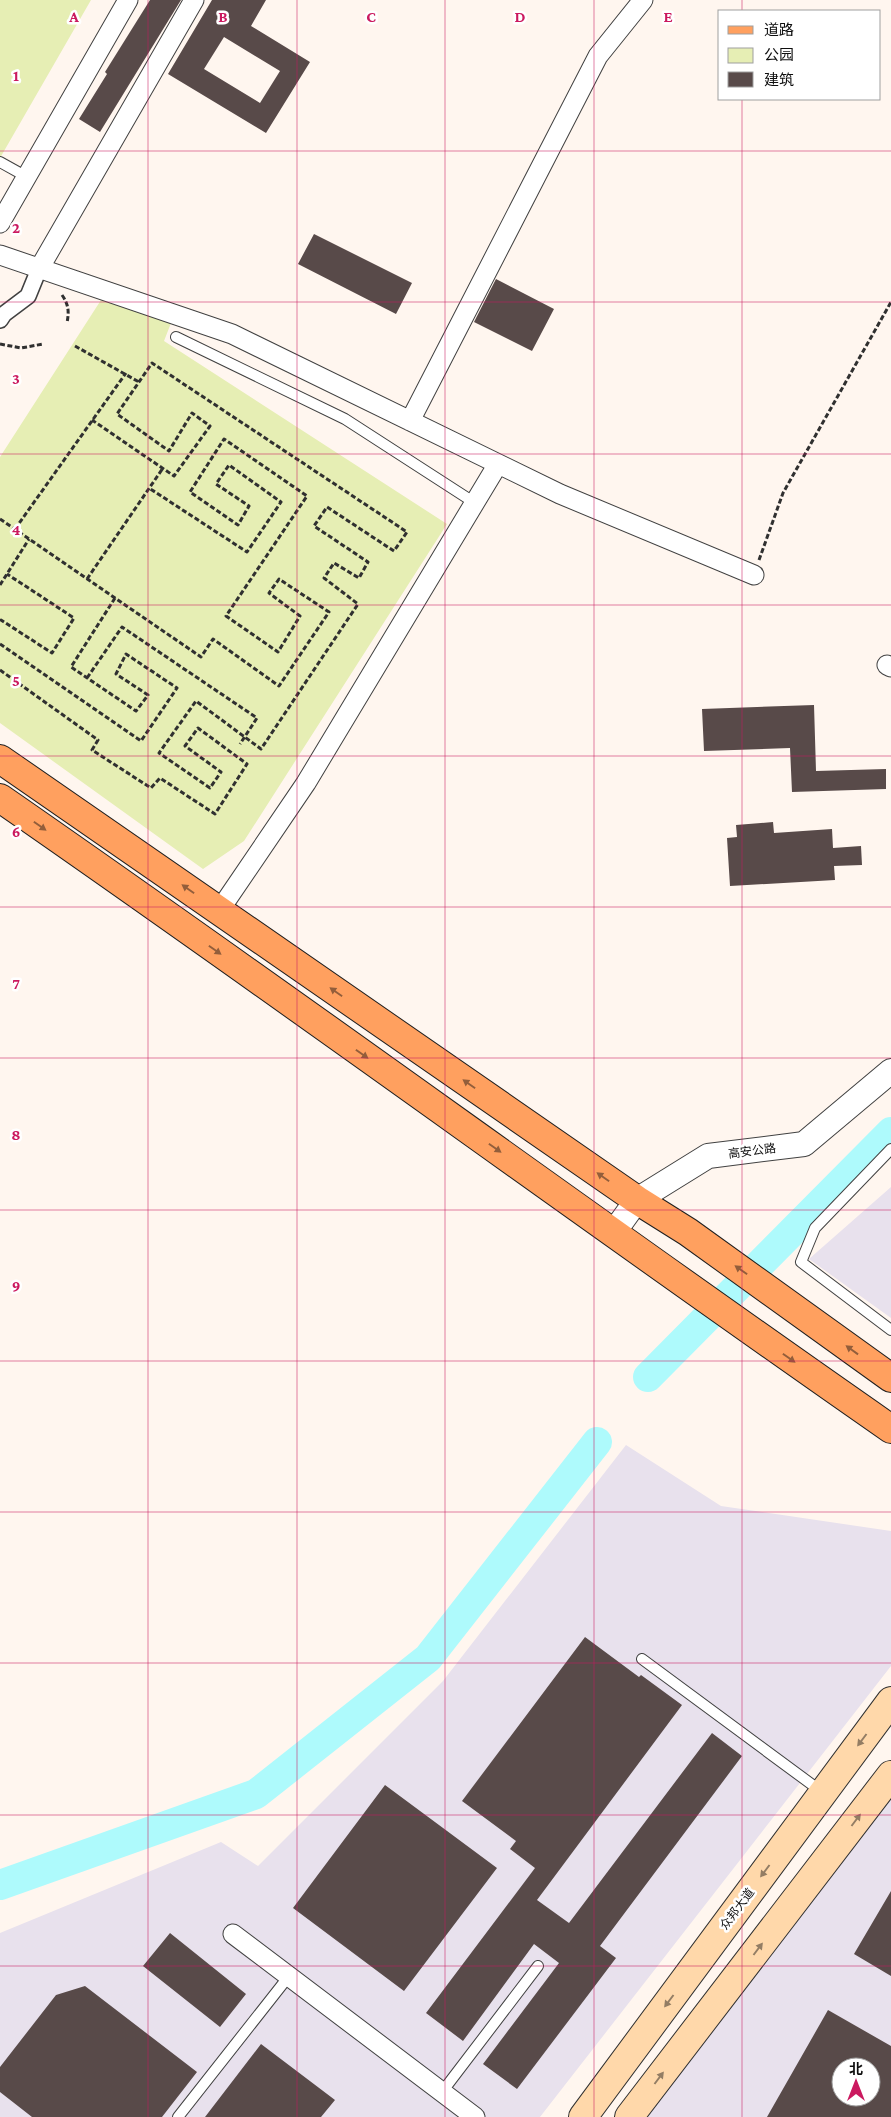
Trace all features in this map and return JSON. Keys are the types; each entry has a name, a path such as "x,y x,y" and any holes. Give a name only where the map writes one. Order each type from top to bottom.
{"main road":[{"path":"0,759 637,1200 688,1232 891,1378"},
{"path":"0,798 891,1429"},
{"name":"众邦大道","path":"583,2117 891,1701"},
{"path":"629,2117 891,1775"}],"street":[{"path":"0,223 128,0"},
{"path":"0,320 4,314 28,296 40,269 194,0"},
{"path":"410,421 598,56 643,0"},
{"path":"0,255 232,334 560,494 754,575"},
{"path":"219,911 306,783 498,464"},
{"name":"高安公路","path":"614,1232 637,1200 708,1156 804,1144 891,1071"},
{"path":"233,1934 475,2117"}],"lane":[{"path":"0,162 27,177"},
{"path":"176,337 345,419 475,503"},
{"path":"891,1149 816,1228 801,1262 891,1330"},
{"path":"642,1659 823,1793"},
{"path":"442,2092 538,1966"},
{"path":"178,2117 289,1976"}],"path":[{"path":"754,575 783,494 891,302"},
{"path":"0,344 20,348 43,344"},
{"path":"75,346 139,382"},
{"path":"0,670 98,740 92,750 151,788 160,778 214,814 247,764 198,728 185,746 221,772 210,788 159,753 196,701 260,749 358,604 324,578 334,562 359,578 368,562 314,526 327,507 394,551 407,532 152,363 117,414 169,451 192,413 210,426 174,476 92,420"},
{"path":"15,529 126,373"},
{"path":"0,519 201,656 213,639 279,686 329,612 279,578 268,593 300,616 278,652 226,616 308,496 224,439 190,492 238,525 249,506 216,484 229,465 281,502 247,552 149,488"},
{"path":"87,578 163,468"},
{"path":"0,585 29,539"},
{"path":"0,621 52,654 74,618 7,574"},
{"path":"0,644 142,741 177,688 126,654 116,674 148,695 136,711 71,667 115,598"},
{"path":"87,678 122,627 257,718 240,744"}],"shaded area":[{"path":"891,1187 891,1318 809,1259"},
{"path":"626,1445 721,1506 891,1531 891,1666 540,2117 0,2117 0,1933 221,1842 258,1866 443,1681"},
{"path":"891,1779 891,2117 637,2117"}],"green space":[{"path":"0,0 91,0 0,158"},
{"path":"101,300 171,323 164,341 447,524 244,841 203,869 0,723 0,457"}],"building":[{"path":"150,0 181,0 100,132 79,119 107,74 105,72"},
{"path":"212,0 266,0 251,26 310,62 266,133 168,74","holes":["224,37 280,71 260,103 204,69"]},
{"path":"314,234 412,283 396,314 298,264"},
{"path":"496,279 554,309 532,351 474,322"},
{"path":"814,705 816,771 886,769 886,789 792,792 790,748 704,751 702,709"},
{"path":"773,822 774,833 832,829 833,848 861,846 862,865 834,866 835,880 730,886 727,838 737,837 736,825"},
{"path":"585,1637 639,1677 641,1675 682,1705 537,1900 569,1923 712,1733 742,1756 600,1946 616,1958 517,2089 483,2064 559,1963 534,1944 463,2041 426,2013 535,1868 510,1849 516,1841 462,1801"},
{"path":"385,1785 497,1868 404,1991 293,1908"},
{"path":"891,1891 891,1976 854,1954"},
{"path":"170,1933 246,1994 220,2027 143,1966"},
{"path":"85,1986 197,2072 162,2117 32,2117 0,2092 0,2067 56,1995"},
{"path":"828,2010 891,2046 891,2117 767,2117"},
{"path":"261,2044 335,2100 321,2117 205,2117"}],"waterway":[{"path":"648,1377 891,1132"},
{"path":"0,1885 256,1794 428,1658 597,1442"}]}
